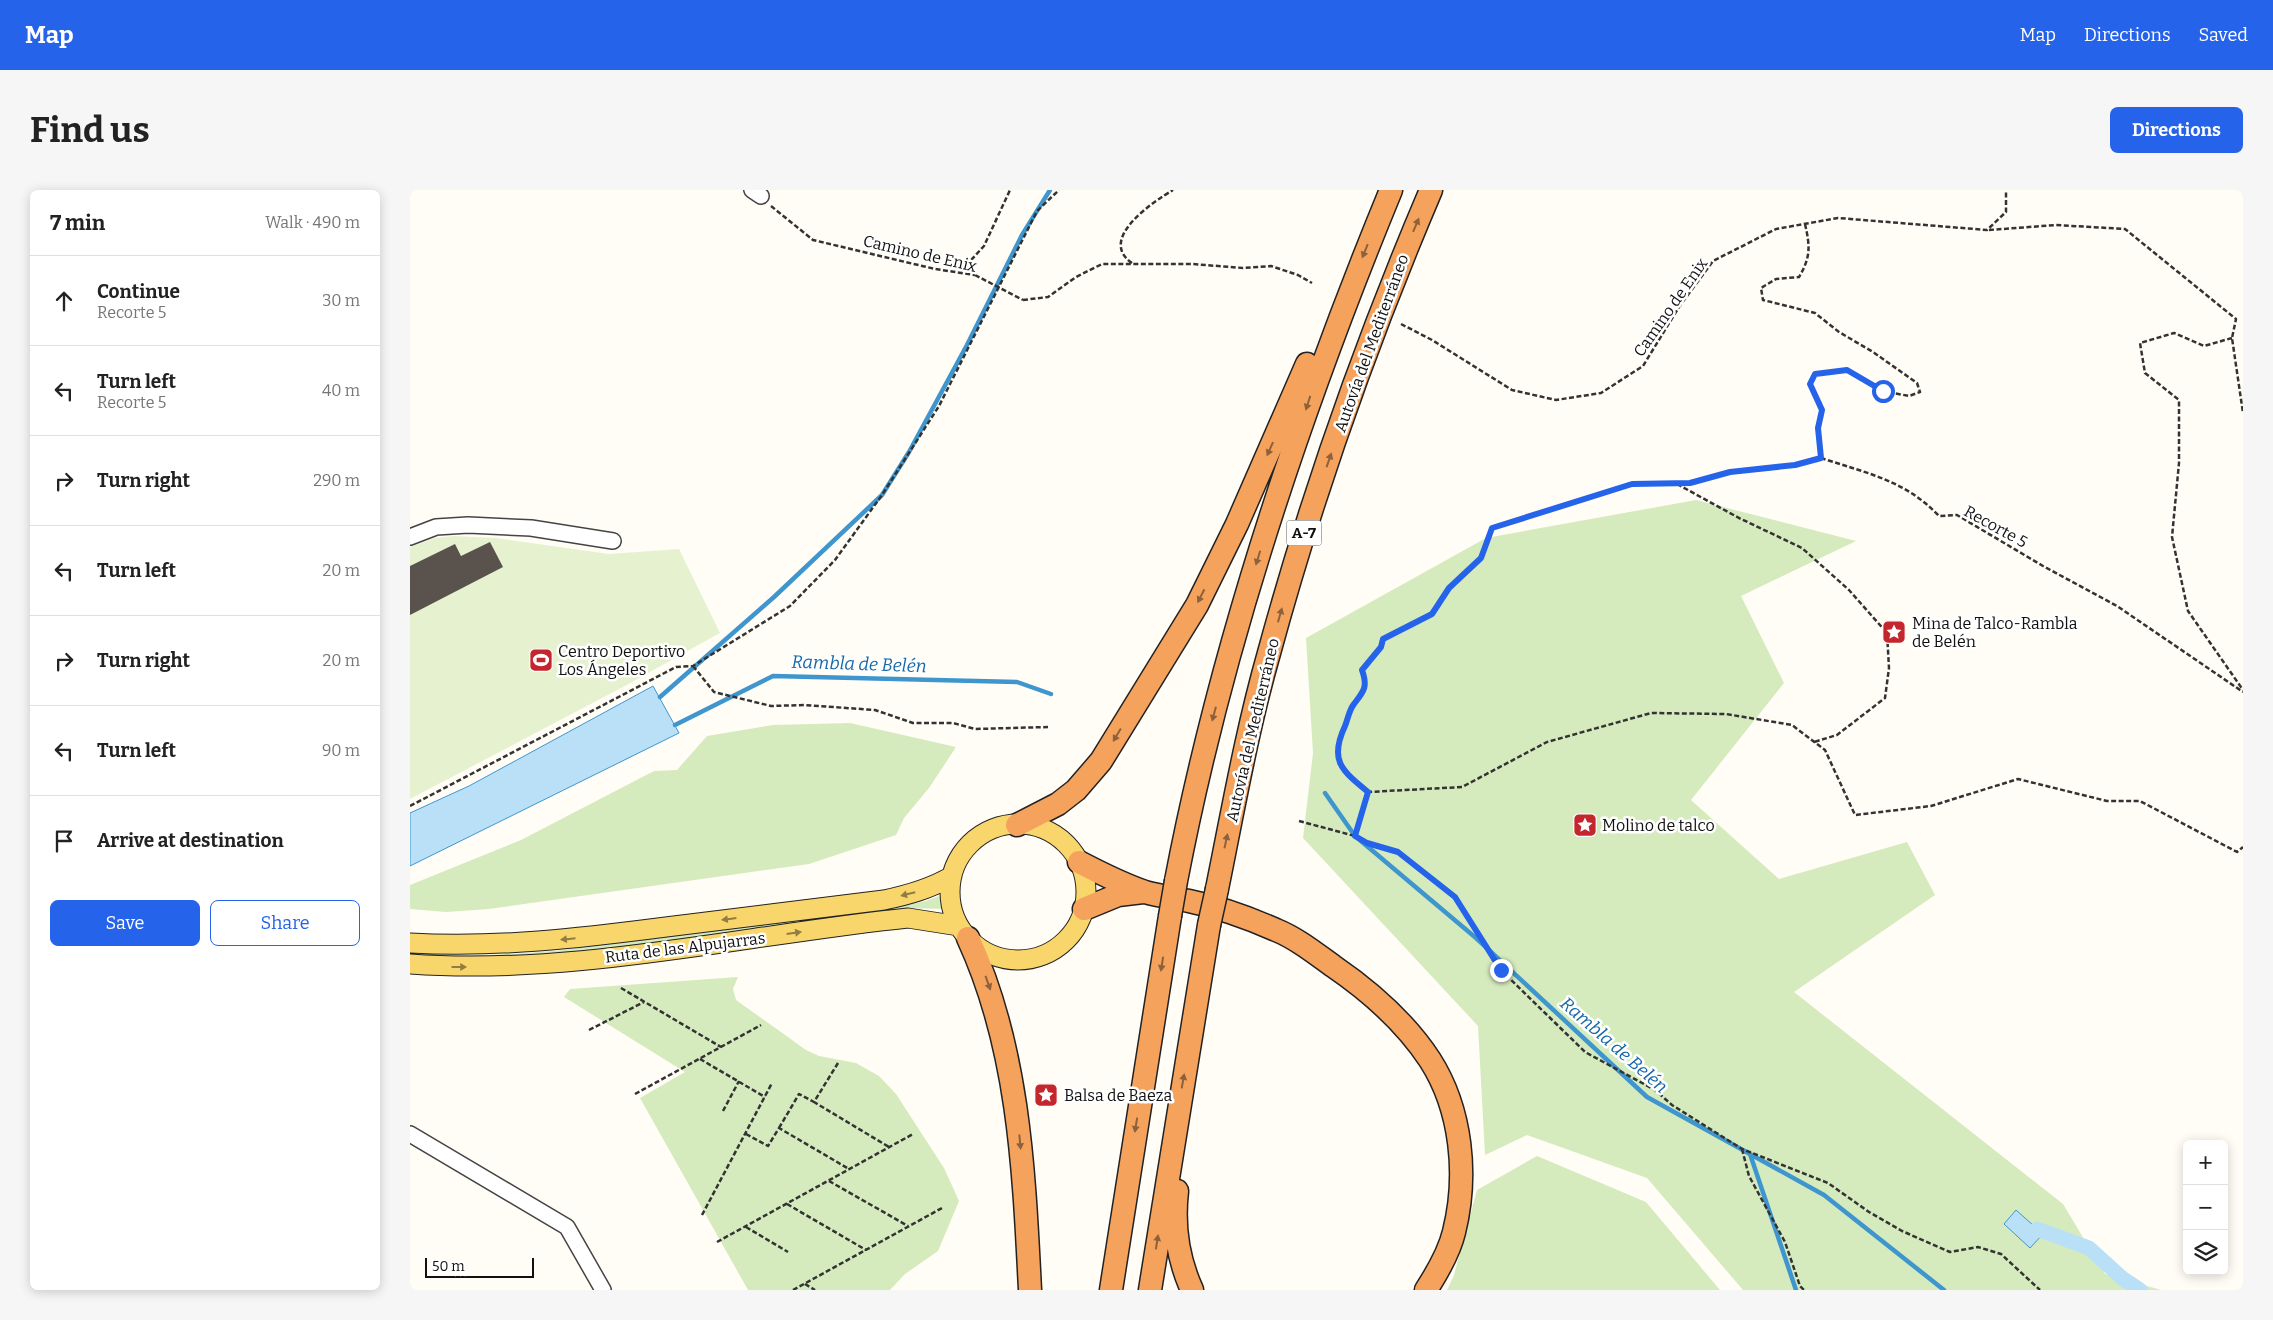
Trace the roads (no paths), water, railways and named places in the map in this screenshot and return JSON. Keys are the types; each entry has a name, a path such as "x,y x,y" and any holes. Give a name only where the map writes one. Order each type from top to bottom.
{"highway":[{"name":"A-7","path":"1111,1290 1176,881 1212,719 1257,561 1319,371 1353,281 1391,190"},
{"name":"Autovía del Mediterráneo","path":"1150,1290 1172,1142 1209,925 1268,654 1307,523 1397,270 1431,190"},
{"path":"1017,825 1064,799 1076,790 1101,761 1197,605 1237,524 1328,314 1353,281"},
{"path":"1079,862 1145,892 1192,901 1267,927 1306,946 1352,978 1405,1026 1431,1061 1449,1100 1457,1131 1461,1164 1461,1196 1454,1234 1438,1271 1426,1290"},
{"path":"1084,909 1118,895 1145,892"},
{"path":"964,932 994,1000 1010,1072 1019,1136 1030,1290"},
{"path":"1172,1142 1179,1178 1175,1205 1182,1266 1192,1290"}],"main road":[{"path":"1017,825 1047,831 1071,849 1079,862 1085,877 1084,909 1076,927 1064,942 1053,950 1035,958 1015,960 1002,958 990,954 964,932 951,902 952,876 960,859 971,844 992,830 1017,825"},
{"name":"Ruta de las Alpujarras","path":"410,943 448,945 521,944 612,934 884,900 933,887 952,876"},
{"name":"Ruta de las Alpujarras","path":"410,964 448,967 553,963 908,918 964,932"}],"street":[{"path":"410,537 436,527 468,525 531,528 613,541"},
{"path":"410,1134 568,1227 603,1290"}],"water":[{"path":"653,686 679,733 410,866 410,813 469,786"},
{"path":"2016,1210 2043,1234 2030,1248 2004,1224"}],"waterway":[{"path":"660,697 774,597 882,495 909,452 967,345 1022,235 1050,190"},
{"name":"Rambla de Belén","path":"675,725 773,676 1017,682 1051,694"},
{"name":"Rambla de Belén","path":"1325,793 1355,836 1476,938 1647,1097 1824,1195 1944,1290"},
{"path":"1750,1154 1796,1290"},
{"path":"2037,1229 2089,1248 2122,1278 2140,1290"}],"place":[{"name":"Mina de Talco-Rambla de Belén","path":"1894,632"},
{"name":"Centro Deportivo Los Ángeles","path":"541,660"},
{"name":"Molino de talco","path":"1585,825"},
{"name":"Balsa de Baeza","path":"1046,1095"}]}
